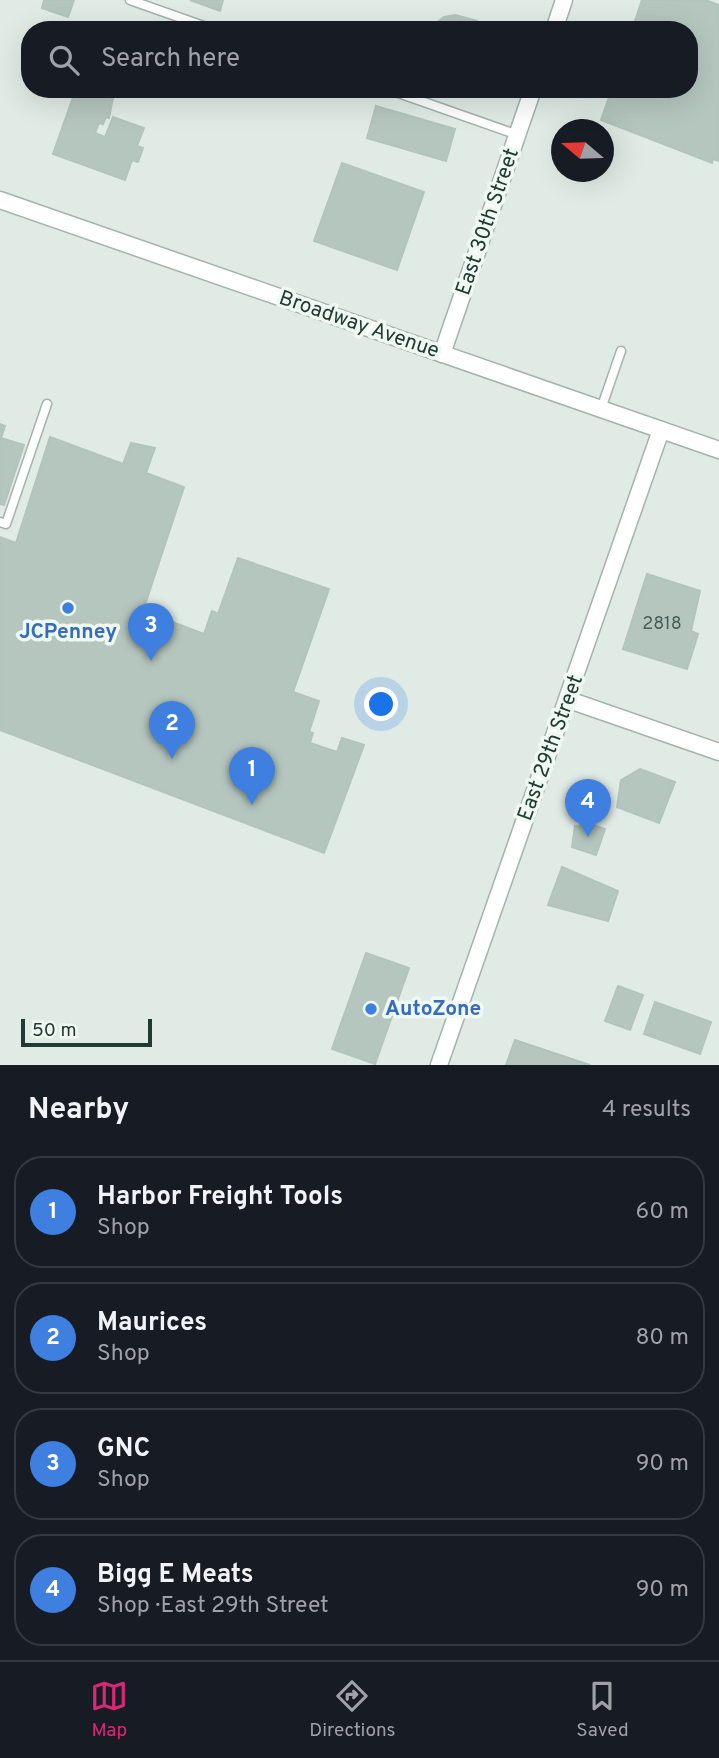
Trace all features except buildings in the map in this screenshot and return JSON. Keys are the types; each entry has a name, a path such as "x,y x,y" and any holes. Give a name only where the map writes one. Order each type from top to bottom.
{"street":[{"path":"557,21 564,0"},
{"name":"East 30th Street","path":"442,354 530,98"},
{"name":"Broadway Avenue","path":"0,200 719,450"},
{"name":"East 29th Street","path":"439,1065 485,928 569,700 661,430"},
{"path":"569,700 719,752"}],"lane":[{"path":"130,0 190,21"},
{"path":"413,98 518,135"},
{"path":"601,410 621,352"},
{"path":"0,522 6,524 47,404"}],"place":[{"name":"JCPenney","path":"68,608"},
{"name":"GNC","path":"151,661"},
{"name":"Maurices","path":"172,759"},
{"name":"Harbor Freight Tools","path":"252,805"},
{"name":"Bigg E Meats","path":"588,837"},
{"name":"AutoZone","path":"371,1009"}]}
